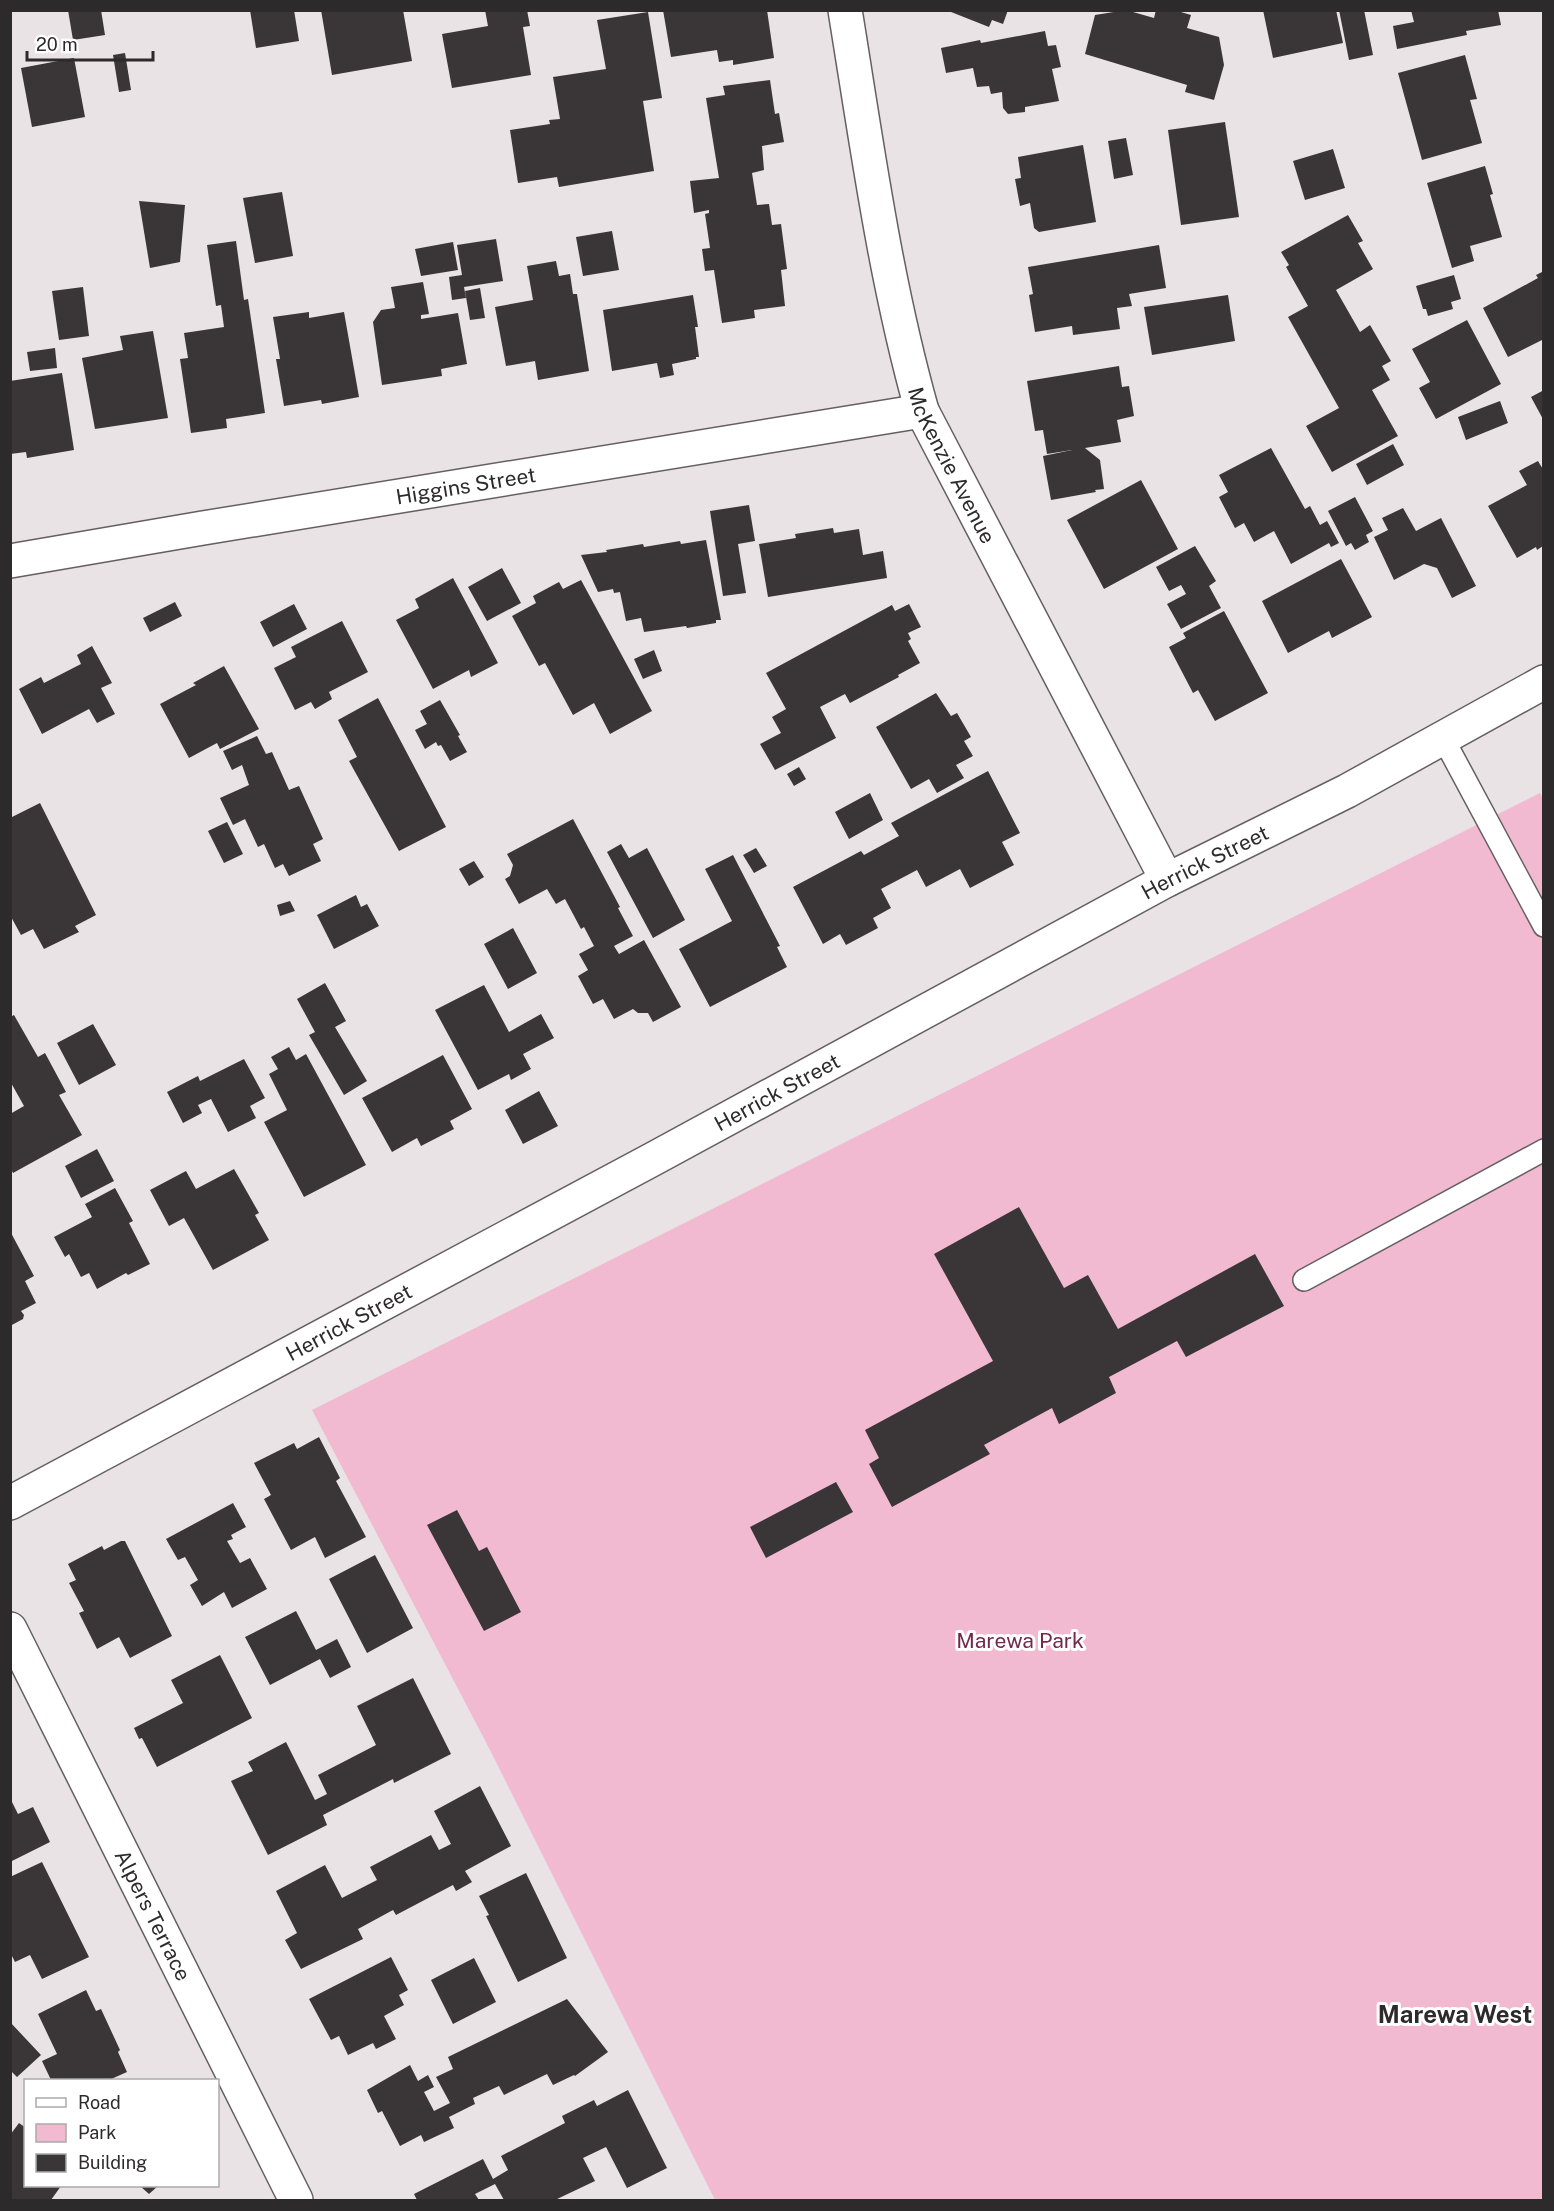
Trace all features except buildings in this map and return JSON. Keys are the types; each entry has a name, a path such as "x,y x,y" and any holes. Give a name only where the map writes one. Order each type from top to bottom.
{"street":[{"name":"McKenzie Avenue","path":"845,10 888,264 904,347 922,411 1167,880"},
{"name":"Higgins Street","path":"10,561 922,411"},
{"name":"Herrick Street","path":"10,1503 655,1158 1167,880 1347,791 1544,682"},
{"name":"Alpers Terrace","path":"10,1629 296,2200"}],"lane":[{"path":"1443,738 1544,926"},
{"path":"1304,1280 1544,1150"}],"green space":[{"name":"Marewa Park","path":"1540,793 1544,800 1543,2200 715,2200 490,1750 312,1410"}],"district":[{"name":"Marewa West","path":"1455,2014"}]}
